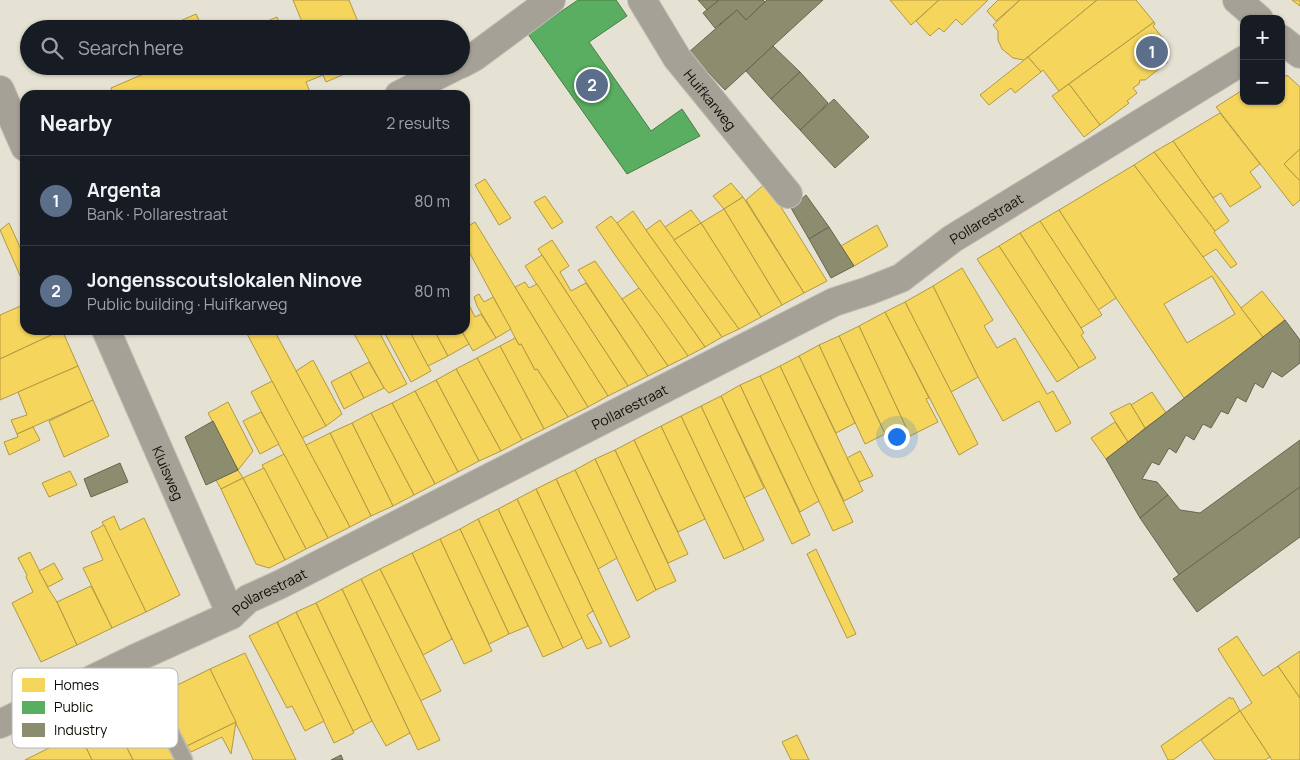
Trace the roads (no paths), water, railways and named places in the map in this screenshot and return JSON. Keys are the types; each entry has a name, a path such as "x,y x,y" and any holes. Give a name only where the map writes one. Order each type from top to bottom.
{"street":[{"path":"470,59 551,0"},
{"name":"Huifkarweg","path":"642,0 677,58 788,194"},
{"path":"1237,0 1254,15"},
{"path":"1285,42 1300,54"},
{"name":"Pollarestraat","path":"117,668 231,615 248,599 281,584 826,306 901,278 952,239 1240,62"},
{"path":"409,90 438,75"},
{"path":"0,90 20,136"},
{"name":"Kluisweg","path":"108,335 231,615"},
{"name":"Pollarestraat","path":"0,724 12,718"}],"lane":[{"path":"134,660 138,668"},
{"path":"178,748 184,760"}],"place":[{"name":"Argenta","path":"1152,52"},
{"name":"Jongensscoutslokalen Ninove","path":"592,85"}]}
